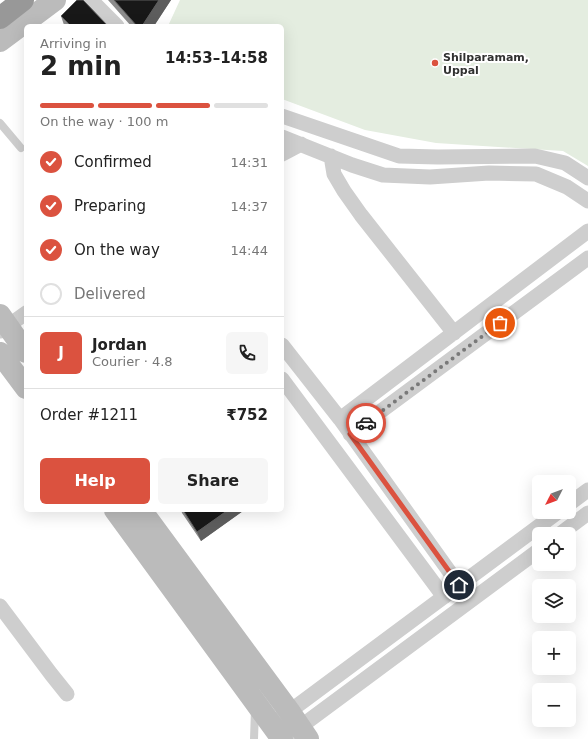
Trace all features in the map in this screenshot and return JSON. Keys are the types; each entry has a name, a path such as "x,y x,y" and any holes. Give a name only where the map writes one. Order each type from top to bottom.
{"highway":[{"path":"0,18 23,0"}],"street":[{"path":"0,41 55,0"},
{"path":"91,0 115,24"},
{"path":"284,117 399,156 534,156 565,164 588,178"},
{"path":"284,138 384,176 430,177 489,173 536,174 567,187 588,201"},
{"path":"284,153 301,144"},
{"path":"331,156 334,174 344,191 361,215 454,333"},
{"path":"399,156 412,176"},
{"path":"340,419 588,232"},
{"path":"565,249 575,267"},
{"path":"350,434 588,258"},
{"path":"24,316 9,341 24,382"},
{"path":"284,347 340,419 459,585"},
{"path":"284,382 444,597"},
{"path":"313,420 329,406"},
{"path":"576,499 588,490"},
{"path":"116,512 256,702 289,730"},
{"path":"142,512 289,730"},
{"path":"570,527 588,514"},
{"path":"289,730 444,597 549,519"},
{"path":"289,730 532,555"},
{"path":"0,606 67,694"}],"lane":[{"path":"0,123 21,148"},
{"path":"254,739 256,702"}],"shaded area":[{"name":"Shilparamam, Uppal","path":"180,0 588,0 588,166 563,151 436,143 365,130 284,100 284,24 169,24"}],"building":[{"path":"77,0 83,0 106,24 69,24 61,16"},
{"path":"114,0 159,0 143,24 135,24"},
{"path":"184,512 225,512 197,532"}],"way so far":[{"path":"366,423 500,323"}],"place":[{"name":"Shilparamam, Uppal","path":"435,63"}],"route":[{"path":"366,423 350,434 459,585"}]}
